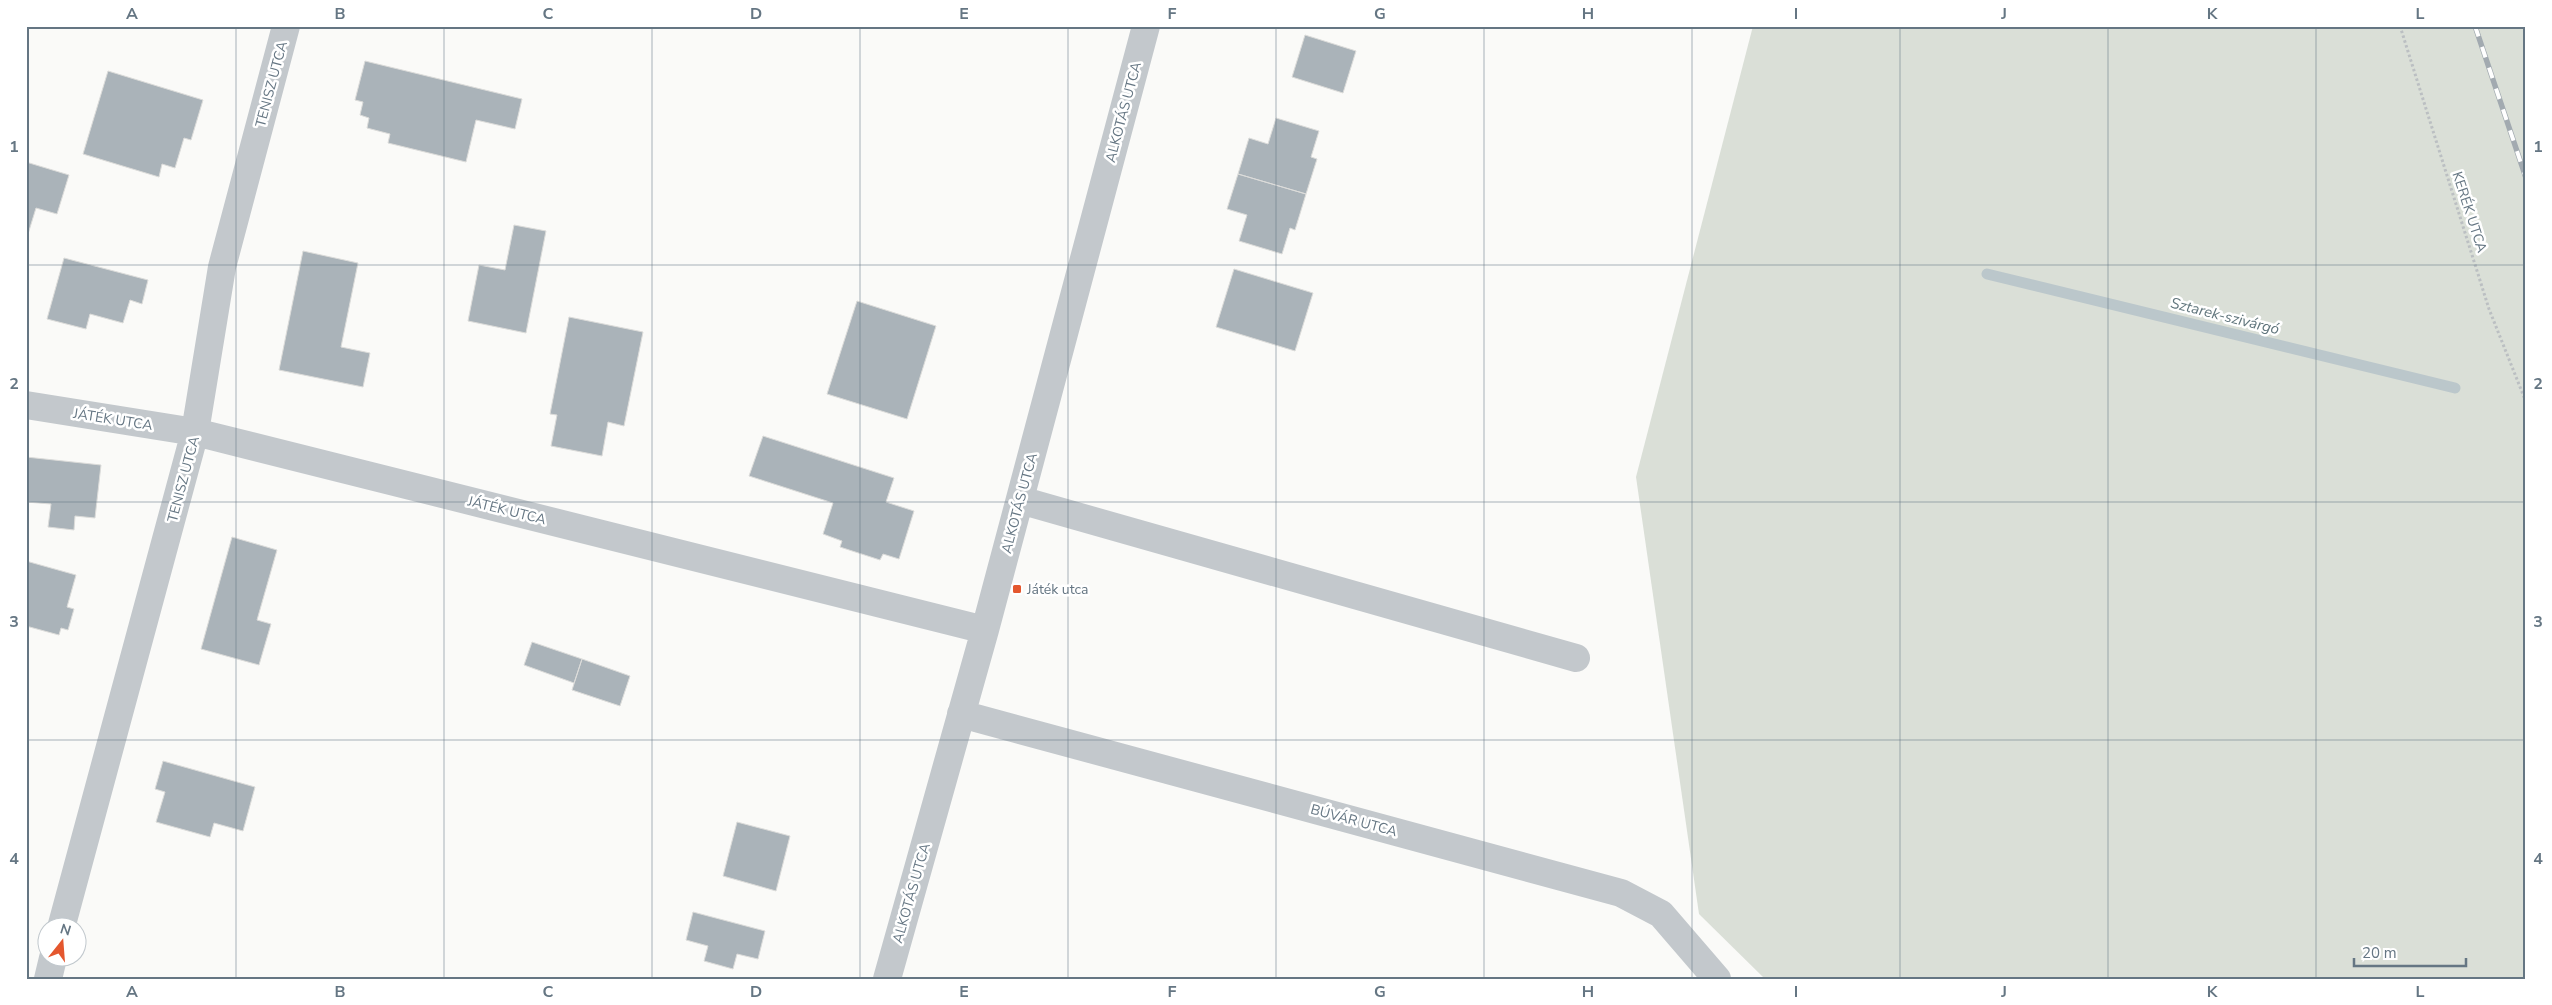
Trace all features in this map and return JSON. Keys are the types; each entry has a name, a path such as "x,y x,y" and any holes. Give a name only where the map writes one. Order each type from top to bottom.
{"street":[{"name":"TENISZ UTCA","path":"64,918 195,432 222,267 286,26"},
{"name":"ALKOTÁS UTCA","path":"887,979 1020,500 1146,26"},
{"name":"JÁTÉK UTCA","path":"26,405 195,432 984,630"},
{"path":"1020,500 1576,658"},
{"name":"BÚVÁR UTCA","path":"961,714 1621,893 1661,914 1717,979"}],"path":[{"name":"KERÉK UTCA","path":"2400,26 2490,309 2526,402"}],"shaded area":[{"path":"1753,26 2526,26 2526,979 1765,979 1699,914 1636,477"}],"building":[{"path":"1305,35 1356,51 1343,93 1292,77"},
{"path":"365,61 522,99 515,129 476,120 466,162 388,143 390,134 367,128 369,118 360,115 363,102 355,100"},
{"path":"108,71 203,100 191,140 184,138 175,168 162,164 159,177 83,154"},
{"path":"1276,118 1319,131 1311,157 1317,159 1306,194 1238,174 1249,138 1268,144"},
{"path":"26,162 69,175 57,214 36,208 28,234 26,234"},
{"path":"1238,174 1306,194 1295,230 1290,228 1282,254 1239,241 1247,215 1227,209"},
{"path":"514,225 546,231 526,333 468,321 479,265 505,270"},
{"path":"303,251 358,263 341,347 370,353 363,387 279,370"},
{"path":"64,258 148,280 142,304 130,300 123,323 90,314 86,329 47,319"},
{"path":"1234,269 1313,293 1295,351 1216,327"},
{"path":"857,301 936,326 907,419 827,394"},
{"path":"569,317 643,332 624,426 608,422 602,456 551,446 557,415 550,414"},
{"path":"763,436 894,478 886,502 914,511 899,559 883,554 880,560 840,547 842,541 823,534 833,503 749,476"},
{"path":"26,457 101,465 95,518 75,516 74,530 48,527 51,504 26,502"},
{"path":"232,537 277,550 257,620 271,624 259,665 201,649"},
{"path":"26,561 76,575 67,607 74,609 68,630 61,628 59,635 26,626"},
{"path":"532,642 582,659 574,683 524,665"},
{"path":"582,659 630,676 620,706 572,690"},
{"path":"163,761 255,787 243,831 214,823 210,837 156,822 165,792 155,789"},
{"path":"737,822 790,836 776,891 723,876"},
{"path":"693,912 765,931 758,959 737,954 733,969 704,961 708,946 686,940"}],"waterway":[{"name":"Sztarek-szivárgó","path":"1987,274 2455,388"}],"railway":[{"path":"2475,26 2526,178"}],"place":[{"name":"Játék utca","path":"1017,589"}]}
